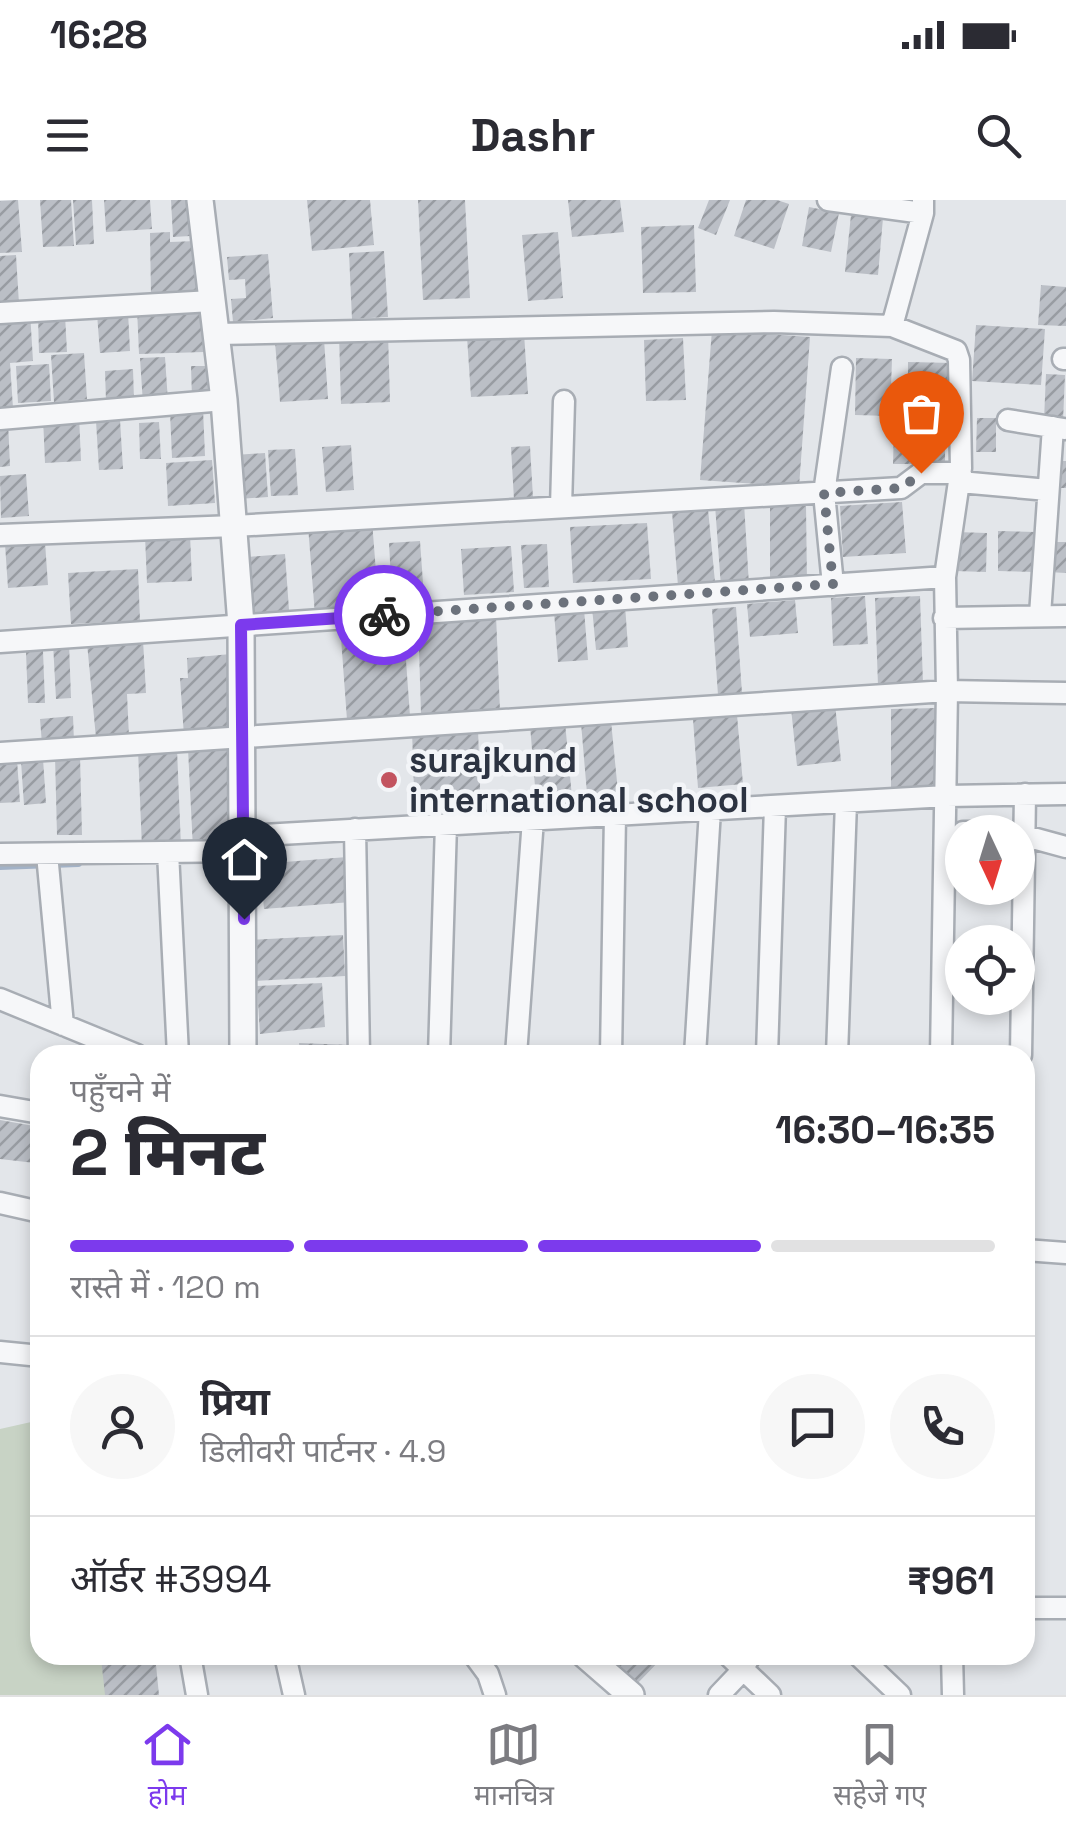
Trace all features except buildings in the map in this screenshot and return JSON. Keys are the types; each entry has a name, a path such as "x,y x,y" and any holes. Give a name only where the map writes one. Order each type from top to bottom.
{"street":[{"path":"200,200 224,400 241,625 244,1045"},
{"path":"828,200 923,207 892,326"},
{"path":"0,313 212,300"},
{"path":"217,334 774,322 892,326 956,351 960,478 944,577 946,796 952,815"},
{"path":"833,584 824,493 842,368"},
{"path":"0,419 224,400"},
{"path":"561,507 564,401"},
{"path":"1008,420 1060,428 1048,490 1056,525 1040,615"},
{"path":"0,535 234,526 902,488 916,474 1048,490"},
{"path":"0,642 944,577"},
{"path":"944,618 1066,616"},
{"path":"0,753 947,691 1066,693"},
{"path":"1022,815 1024,794"},
{"path":"0,854 48,862 169,859 356,829 946,796 1066,794"},
{"path":"837,1045 846,802"},
{"path":"767,1045 775,806"},
{"path":"695,1045 710,810"},
{"path":"611,1045 616,815"},
{"path":"517,1045 533,819"},
{"path":"439,1045 446,824"},
{"path":"356,829 358,1045"},
{"path":"1035,839 1066,847"},
{"path":"169,859 178,1045"},
{"path":"48,862 63,1025"},
{"path":"942,1045 952,905"},
{"path":"1020,905 1021,1045"},
{"path":"0,999 112,1045"},
{"path":"0,1106 30,1111"},
{"path":"0,1203 30,1210"},
{"path":"1035,1251 1066,1253"},
{"path":"0,1352 30,1355"},
{"path":"1035,1608 1066,1608"},
{"path":"192,1665 197,1695"},
{"path":"287,1665 294,1695"},
{"path":"481,1665 496,1695"},
{"path":"597,1665 632,1695"},
{"path":"718,1695 737,1665"},
{"path":"744,1665 770,1695"},
{"path":"868,1665 900,1695"},
{"path":"952,1665 953,1695"}],"green space":[{"path":"30,1422 30,1665 112,1665 117,1695 0,1695 0,1429"}],"waterway":[{"path":"0,866 78,863"}],"way so far":[{"path":"384,615 833,584 824,493 902,488 921,473"}],"place":[{"name":"surajkund international school","path":"389,780"}],"route":[{"path":"244,919 241,625 384,615"}]}
